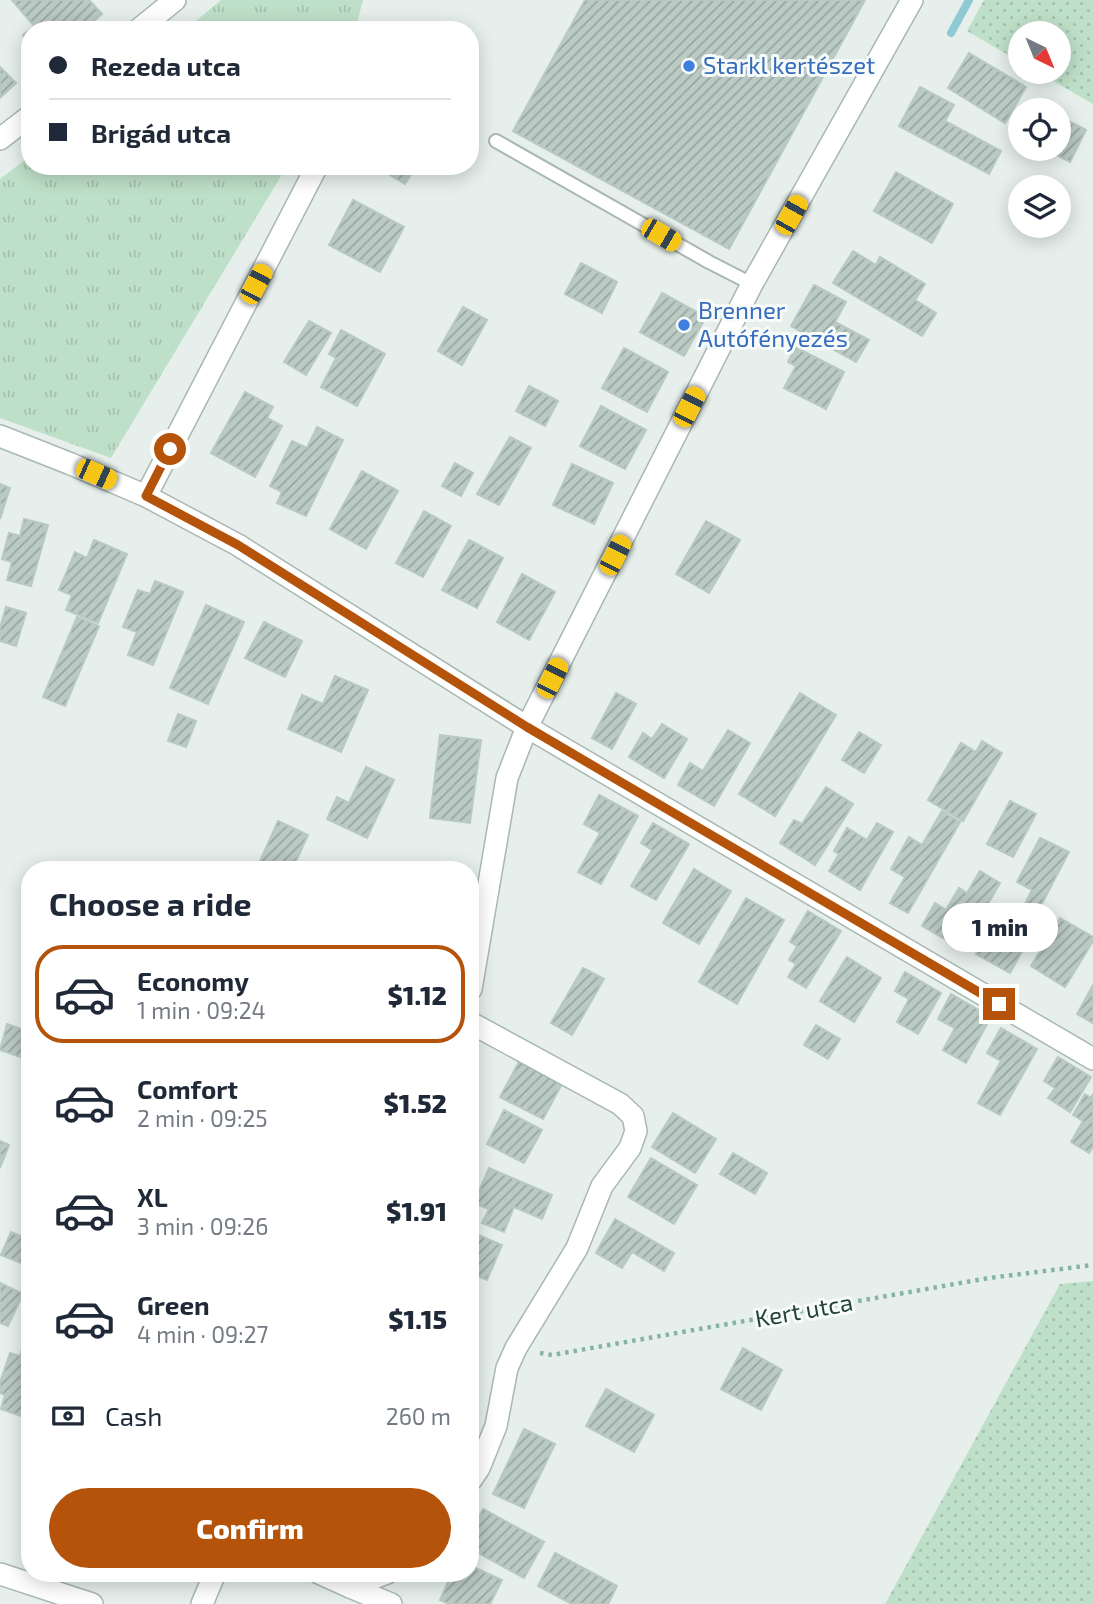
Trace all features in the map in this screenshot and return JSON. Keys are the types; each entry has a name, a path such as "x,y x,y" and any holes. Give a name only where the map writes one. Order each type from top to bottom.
{"street":[{"path":"149,21 175,0"},
{"path":"479,942 507,778 527,727 752,284 912,0"},
{"path":"0,139 21,123"},
{"path":"146,496 312,175"},
{"path":"0,436 146,496 238,545 527,727 1093,1059"},
{"path":"479,1028 620,1104 633,1116 636,1131 630,1148 602,1186 577,1248 516,1348 507,1368 496,1426 479,1466"},
{"path":"0,1574 21,1581"},
{"path":"25,1582 92,1604"},
{"path":"202,1604 211,1582"},
{"path":"339,1582 391,1604"},
{"path":"350,1587 363,1582"}],"lane":[{"path":"496,141 752,284"}],"path":[{"name":"Kert utca","path":"516,1348 552,1356 989,1278 1093,1265"}],"green space":[{"path":"221,0 363,0 357,21 196,21"},
{"path":"984,0 1093,0 1093,104 1059,84 1071,84 1071,21 1008,21 1008,55 967,31"},
{"path":"21,163 21,175 282,175 111,458 0,418 0,179"},
{"path":"1093,1281 1093,1604 885,1604 1060,1284"}],"building":[{"path":"12,0 89,0 102,14 94,21 30,21"},
{"name":"Starkl kertészet","path":"585,0 865,0 729,249 513,131"},
{"path":"969,53 1008,76 1008,84 1021,84 1026,87 1020,98 1008,98 1008,118 1005,123 948,88"},
{"path":"0,67 16,83 0,98"},
{"path":"920,87 954,105 945,121 1001,151 989,174 899,126"},
{"path":"1071,122 1086,130 1071,160"},
{"path":"896,172 953,204 932,243 874,211"},
{"path":"390,175 410,175 405,184"},
{"path":"353,200 404,227 380,272 329,245"},
{"path":"853,251 876,265 880,257 925,284 915,300 936,313 922,336 833,283"},
{"path":"581,263 617,282 602,313 565,294"},
{"path":"814,285 846,302 835,322 869,340 856,362 791,326"},
{"path":"662,293 706,317 684,356 640,332"},
{"path":"463,307 487,320 462,365 438,351"},
{"path":"309,321 331,333 306,375 284,362"},
{"path":"341,330 385,354 357,406 321,387 336,358 329,354"},
{"path":"795,347 844,372 826,409 784,388 796,366 788,362"},
{"path":"624,348 668,372 647,412 602,388"},
{"path":"529,386 558,401 545,426 516,411"},
{"path":"245,392 273,407 267,418 282,426 255,477 211,453"},
{"path":"601,406 646,430 625,469 580,446"},
{"path":"317,427 343,440 306,516 277,503 282,492 270,486 292,441 307,448"},
{"path":"510,437 531,448 499,505 477,494"},
{"path":"455,463 473,473 461,496 442,486"},
{"path":"572,464 613,483 594,524 553,505"},
{"path":"362,471 398,491 366,549 330,529"},
{"path":"0,484 10,488 0,519"},
{"path":"424,511 451,526 423,577 396,563"},
{"path":"24,519 48,525 31,586 7,580 12,562 2,559 9,533 20,536"},
{"path":"706,521 740,540 709,593 676,574"},
{"path":"94,540 127,554 98,623 66,610 72,595 59,590 75,552 87,558"},
{"path":"469,540 503,558 477,608 442,590"},
{"path":"522,574 555,592 529,640 497,622"},
{"path":"155,581 183,592 153,665 128,655 137,632 123,627 138,590 150,594"},
{"path":"206,605 244,622 208,704 170,688"},
{"path":"6,607 26,613 16,646 0,641 0,628"},
{"path":"77,617 99,626 65,706 43,697"},
{"path":"264,622 302,641 285,677 245,658"},
{"path":"335,676 368,690 341,752 288,729 302,695 323,704"},
{"path":"616,693 636,704 612,749 592,738"},
{"path":"800,693 836,715 775,816 739,794"},
{"path":"178,714 196,721 186,747 168,741"},
{"path":"662,724 687,739 664,778 629,757 643,733 652,739"},
{"path":"728,730 750,743 714,806 678,785 690,763 703,771"},
{"path":"859,732 881,745 864,773 842,760"},
{"path":"440,735 481,740 470,823 430,818"},
{"path":"982,741 1002,753 963,821 928,800 961,743 976,752"},
{"path":"366,767 394,780 367,838 327,819 337,797 349,803"},
{"path":"826,787 853,804 815,865 780,843 794,820 802,824"},
{"path":"599,795 638,816 601,884 578,872 600,833 584,824"},
{"path":"1010,801 1036,814 1013,857 987,844"},
{"path":"942,811 960,822 908,913 890,903 905,877 891,869 909,837 922,845"},
{"path":"278,821 308,835 296,861 260,861"},
{"path":"653,823 689,844 656,900 631,886 652,850 641,843"},
{"path":"877,823 893,832 860,890 829,871 839,854 834,851 847,828 867,840"},
{"path":"1040,838 1069,852 1036,915 1023,908 1032,890 1017,882"},
{"path":"694,869 731,891 699,944 663,923"},
{"path":"980,871 1000,883 962,949 922,926 935,903 946,910 959,888 967,893"},
{"path":"746,898 784,920 737,1004 699,982"},
{"path":"808,911 841,931 806,988 788,977 796,964 789,960 797,946 790,942"},
{"path":"999,913 1033,932 1010,973 976,954"},
{"path":"1060,918 1093,937 1065,987 1031,966"},
{"path":"847,957 881,978 854,1022 820,1001"},
{"path":"583,968 604,979 572,1035 551,1023"},
{"path":"905,972 941,993 918,1034 897,1022 909,999 895,991"},
{"path":"1093,985 1093,1023 1077,1014"},
{"path":"951,994 991,1017 966,1063 943,1050 955,1028 938,1019"},
{"path":"7,1024 21,1029 21,1057 0,1050"},
{"path":"816,1025 840,1039 828,1059 804,1045"},
{"path":"1001,1028 1037,1049 1000,1115 978,1103 1001,1061 987,1053"},
{"path":"1058,1057 1091,1077 1070,1112 1048,1098 1055,1088 1044,1081"},
{"path":"520,1060 563,1082 543,1119 500,1097"},
{"path":"1085,1094 1091,1098 1093,1094 1093,1147 1089,1153 1071,1142 1083,1121 1073,1115"},
{"path":"504,1110 542,1130 524,1163 487,1144"},
{"path":"673,1113 716,1139 695,1173 652,1147"},
{"path":"0,1141 9,1145 0,1168"},
{"path":"733,1153 767,1173 755,1194 720,1174"},
{"path":"651,1158 697,1185 674,1224 628,1197"},
{"path":"489,1168 552,1195 542,1219 514,1207 504,1232 482,1223 489,1209 479,1205 479,1191"},
{"path":"615,1219 674,1253 664,1271 632,1252 622,1268 596,1253"},
{"path":"11,1232 21,1236 21,1263 1,1255"},
{"path":"479,1235 502,1245 487,1280 479,1276"},
{"path":"0,1283 21,1293 21,1298 8,1326 0,1323"},
{"path":"743,1348 782,1370 761,1410 721,1389"},
{"path":"10,1353 20,1356 21,1353 21,1416 1,1409 5,1395 0,1393 0,1383"},
{"path":"606,1389 654,1415 634,1452 586,1426"},
{"path":"524,1429 555,1444 524,1508 493,1494"},
{"path":"483,1509 544,1542 524,1578 479,1553 479,1517"},
{"path":"555,1553 617,1586 608,1604 572,1604 538,1586"},
{"path":"479,1570 502,1580 490,1604 449,1604 440,1600 448,1582 479,1582"}],"waterway":[{"path":"951,33 969,0"}],"place":[{"name":"Starkl kertészet","path":"689,66"},
{"name":"Brenner Autófényezés","path":"684,325"}],"route":[{"path":"170,449 146,496 238,545 527,727 999,1004"}]}
